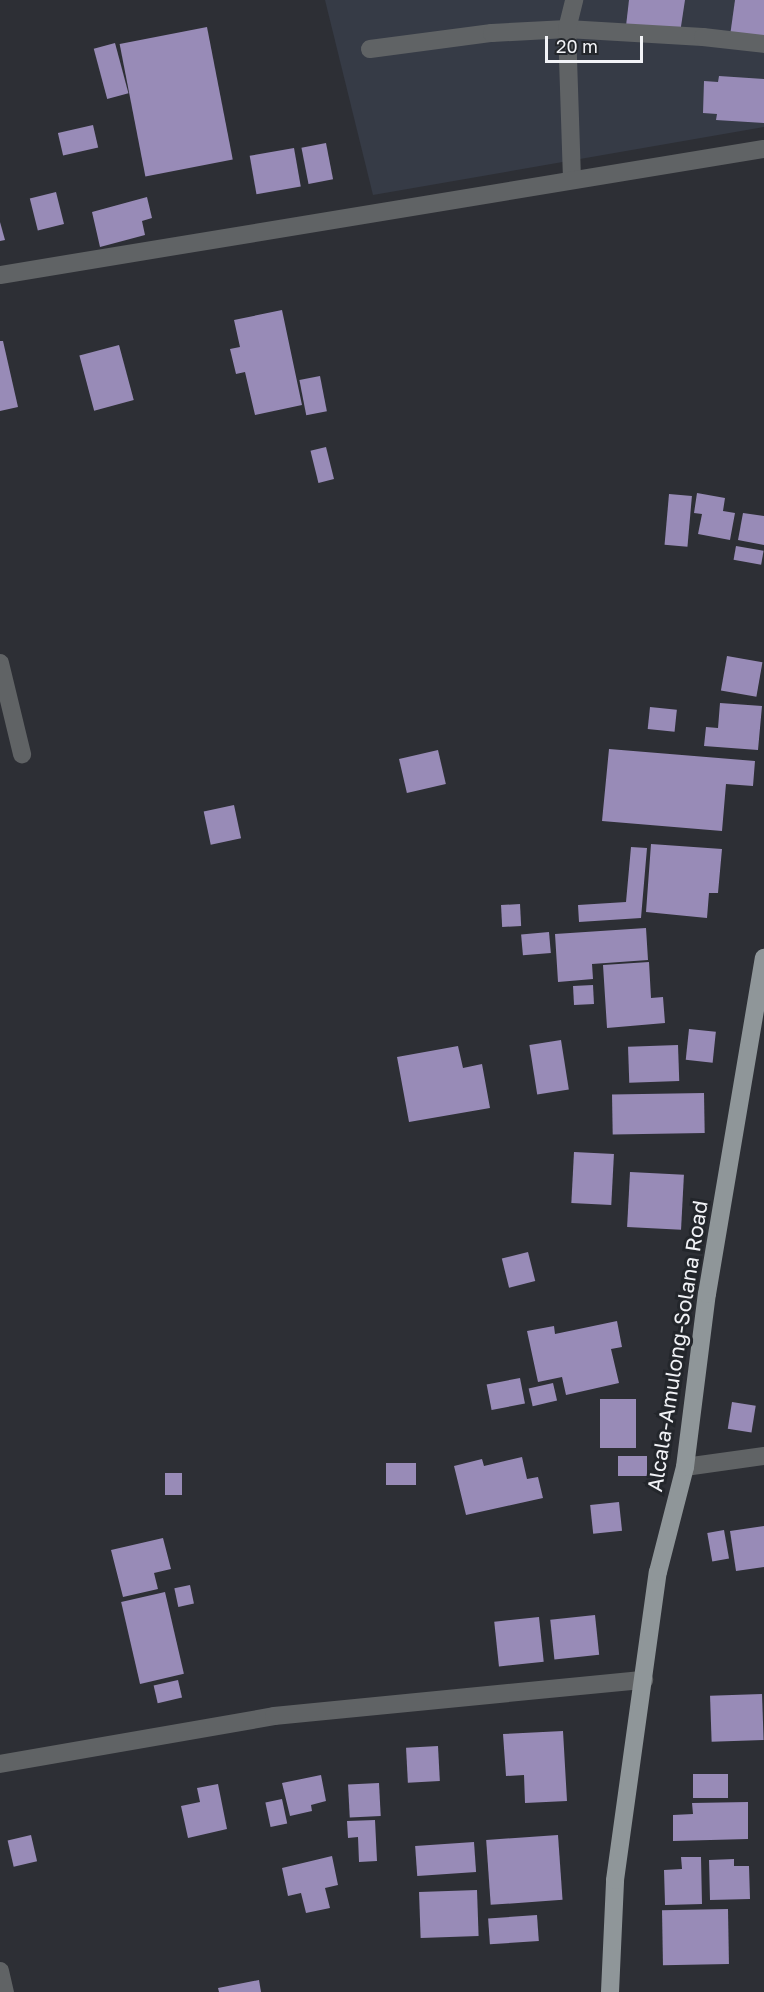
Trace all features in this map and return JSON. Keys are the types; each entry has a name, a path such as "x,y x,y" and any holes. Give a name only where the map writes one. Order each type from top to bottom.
{"main road":[{"name":"Alcala-Amulong-Solana Road","path":"610,1992 615,1880 658,1572 685,1467 707,1294 764,958"}],"street":[{"path":"572,179 567,28 574,0"},
{"path":"370,49 492,33 567,28 704,37 764,44"},
{"path":"0,275 764,149"},
{"path":"0,663 22,754"},
{"path":"685,1467 764,1456"},
{"path":"0,1764 274,1716 644,1680"},
{"path":"0,1971 5,1992"}],"shaded area":[{"path":"325,0 764,0 764,127 373,195"}],"building":[{"path":"629,0 685,0 680,33 626,26"},
{"path":"735,0 764,0 764,41 730,36"},
{"path":"207,27 233,160 145,177 120,44"},
{"path":"115,43 128,93 107,99 94,49"},
{"path":"719,76 764,79 764,123 716,120 717,114 703,113 704,81 718,82"},
{"path":"93,125 98,147 63,156 58,133"},
{"path":"326,143 333,179 309,184 301,148"},
{"path":"294,148 301,186 256,194 250,156"},
{"path":"56,192 64,224 38,231 30,199"},
{"path":"147,197 152,218 142,221 145,235 100,247 92,212"},
{"path":"0,222 5,240 0,241"},
{"path":"282,310 302,405 255,415 245,372 236,374 230,349 240,347 234,320"},
{"path":"0,341 3,341 18,407 0,411"},
{"path":"119,345 134,400 94,411 79,356"},
{"path":"320,376 327,411 306,415 299,380"},
{"path":"326,447 334,479 318,483 310,451"},
{"path":"697,493 725,498 723,511 735,513 730,540 698,534 702,514 694,513"},
{"path":"669,494 692,496 687,547 665,545"},
{"path":"743,513 764,516 764,545 738,540"},
{"path":"736,546 764,551 761,565 734,560"},
{"path":"727,656 762,662 756,697 721,690"},
{"path":"720,703 762,706 758,750 704,746 706,727 718,728"},
{"path":"650,707 677,710 675,732 648,729"},
{"path":"609,749 755,761 753,786 726,784 722,831 602,821"},
{"path":"438,750 446,784 407,793 399,759"},
{"path":"234,805 241,838 211,845 204,811"},
{"path":"651,844 722,849 718,893 709,893 707,918 646,912"},
{"path":"631,847 647,848 641,918 579,922 578,905 626,902"},
{"path":"520,904 521,926 502,927 501,905"},
{"path":"646,928 648,960 592,964 593,979 558,982 555,934"},
{"path":"549,932 551,953 523,955 521,934"},
{"path":"649,962 651,998 663,997 665,1023 607,1028 603,965"},
{"path":"593,985 594,1004 574,1005 573,986"},
{"path":"689,1029 716,1032 713,1063 686,1060"},
{"path":"561,1040 569,1089 537,1094 529,1045"},
{"path":"678,1045 679,1081 629,1083 628,1047"},
{"path":"458,1046 463,1068 482,1064 490,1108 409,1122 397,1057"},
{"path":"704,1093 705,1133 613,1135 612,1095"},
{"path":"574,1152 614,1154 611,1205 571,1203"},
{"path":"630,1172 684,1175 681,1230 627,1227"},
{"path":"528,1252 535,1281 509,1288 502,1259"},
{"path":"617,1321 622,1347 611,1349 619,1383 566,1395 562,1377 538,1382 527,1331 554,1326 555,1334"},
{"path":"520,1378 525,1404 492,1410 487,1384"},
{"path":"553,1383 557,1401 533,1406 529,1389"},
{"path":"600,1399 636,1399 636,1448 600,1448"},
{"path":"732,1402 756,1406 751,1432 728,1429"},
{"path":"618,1456 647,1456 647,1476 618,1476"},
{"path":"522,1457 527,1479 538,1477 543,1498 466,1515 454,1466 482,1459 484,1466"},
{"path":"386,1463 416,1463 416,1485 386,1485"},
{"path":"165,1473 182,1473 182,1495 165,1495"},
{"path":"619,1502 622,1531 593,1534 590,1505"},
{"path":"764,1526 764,1567 736,1571 730,1531"},
{"path":"724,1530 729,1559 712,1562 707,1533"},
{"path":"163,1538 171,1569 154,1573 158,1589 123,1597 111,1550"},
{"path":"190,1585 194,1604 178,1607 174,1588"},
{"path":"165,1592 184,1674 140,1684 121,1602"},
{"path":"595,1615 599,1655 554,1659 550,1620"},
{"path":"539,1617 544,1662 499,1666 494,1622"},
{"path":"178,1680 182,1698 158,1703 154,1686"},
{"path":"762,1694 764,1740 712,1742 710,1696"},
{"path":"563,1731 567,1801 525,1803 524,1775 506,1776 503,1734"},
{"path":"438,1746 440,1781 408,1783 406,1748"},
{"path":"693,1774 728,1774 728,1798 693,1798"},
{"path":"321,1775 326,1801 311,1805 312,1811 290,1816 282,1783"},
{"path":"379,1783 381,1816 350,1818 348,1785"},
{"path":"218,1784 227,1829 188,1838 181,1806 200,1802 197,1788"},
{"path":"282,1799 287,1823 271,1827 265,1803"},
{"path":"748,1802 748,1839 673,1841 673,1815 693,1814 692,1803"},
{"path":"375,1820 377,1861 359,1862 358,1837 348,1838 347,1821"},
{"path":"31,1835 37,1861 14,1867 8,1840"},
{"path":"558,1835 563,1900 491,1905 486,1840"},
{"path":"474,1842 476,1872 417,1876 415,1846"},
{"path":"332,1856 338,1885 325,1888 330,1908 306,1913 301,1893 288,1896 282,1868"},
{"path":"681,1857 701,1857 702,1904 665,1905 664,1870 682,1869"},
{"path":"734,1859 734,1866 749,1866 750,1899 710,1900 709,1860"},
{"path":"477,1890 479,1936 421,1938 419,1892"},
{"path":"728,1909 729,1964 663,1965 662,1910"},
{"path":"537,1915 539,1941 490,1944 488,1918"},
{"path":"259,1980 261,1992 219,1992 218,1988"}]}
